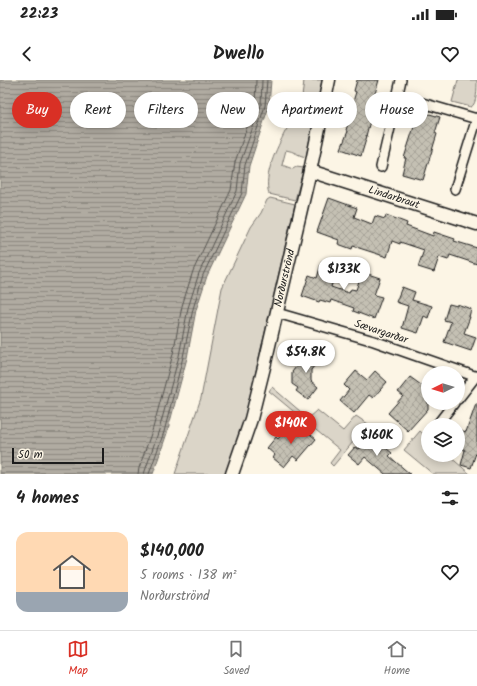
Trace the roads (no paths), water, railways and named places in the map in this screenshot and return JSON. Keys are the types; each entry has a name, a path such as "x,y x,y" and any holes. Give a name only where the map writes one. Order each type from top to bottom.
{"street":[{"name":"Norðurströnd","path":"232,474 251,419 310,171 329,80"},
{"path":"399,92 402,80"},
{"path":"428,105 477,119 455,189"},
{"path":"381,167 390,128"},
{"name":"Lindarbraut","path":"310,171 477,224"},
{"name":"Sævargarðar","path":"277,313 374,341 476,377"},
{"path":"465,390 476,377"},
{"path":"442,418 449,410"}],"water":[{"path":"0,80 271,80 270,92 267,92 267,112 249,166 246,194 207,276 196,310 187,358 167,433 153,474 0,474"}]}
